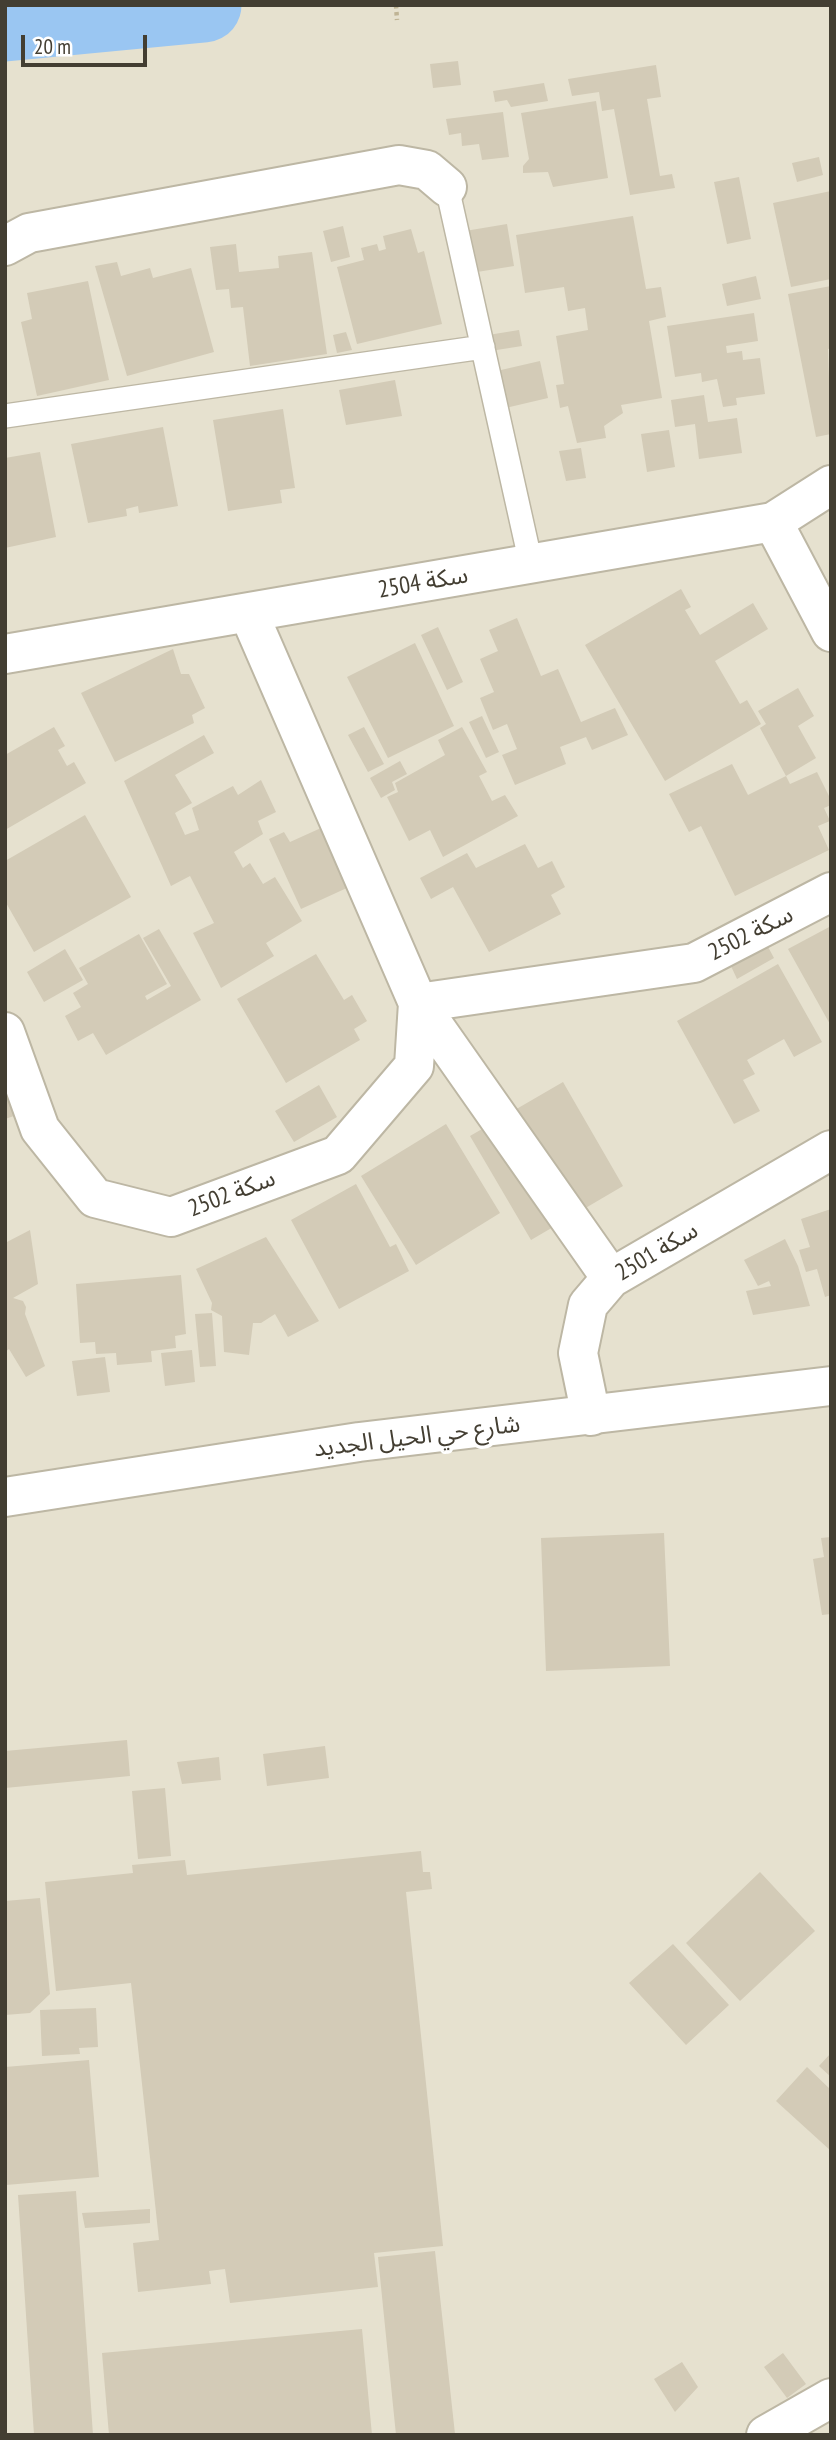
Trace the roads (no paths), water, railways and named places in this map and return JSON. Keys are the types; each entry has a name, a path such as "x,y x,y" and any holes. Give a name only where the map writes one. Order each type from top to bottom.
{"street":[{"path":"5,246 29,233 399,165 426,170 447,187"},
{"name":"سكة 2504","path":"5,654 773,522 831,485"},
{"path":"773,522 831,632"},
{"name":"سكة 2502","path":"249,614 418,1003 611,1278"},
{"name":"سكة 2502","path":"418,1003 694,962 831,892"},
{"name":"سكة 2502","path":"5,1032 40,1129 95,1198 172,1217 338,1154 414,1066 418,1003"},
{"name":"سكة 2501","path":"591,1416 578,1353 588,1304 611,1278 831,1150"},
{"name":"شارع حي الحيل الجديد","path":"5,1497 359,1442 831,1386"},
{"path":"766,2435 831,2398"}],"lane":[{"path":"447,187 531,564"},
{"path":"5,416 483,347"}],"waterway":[{"path":"5,24 204,5"}]}
